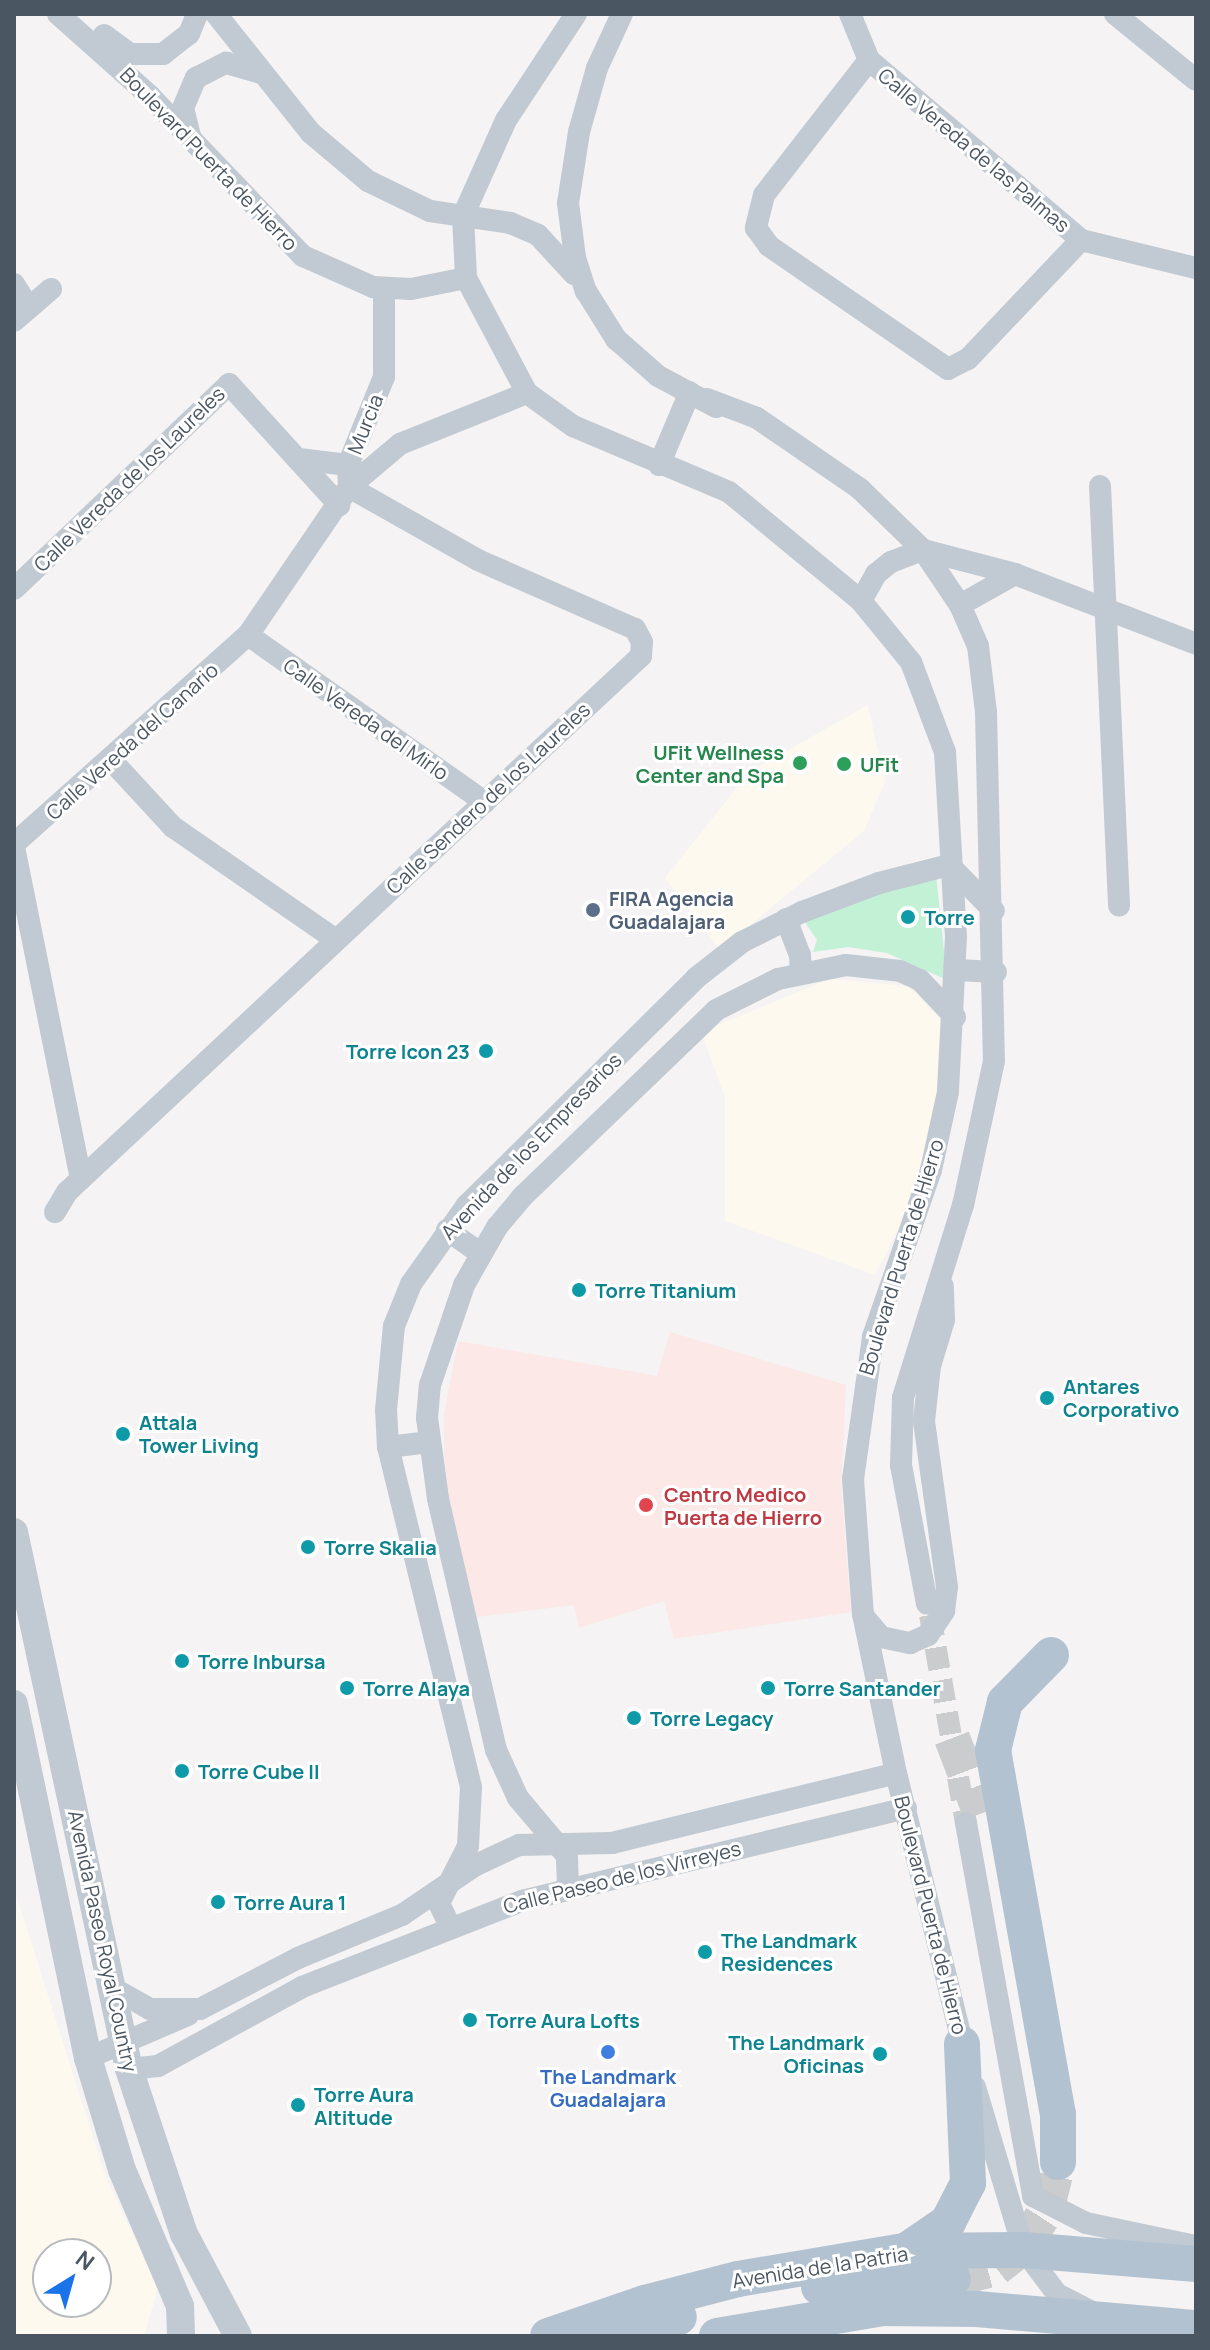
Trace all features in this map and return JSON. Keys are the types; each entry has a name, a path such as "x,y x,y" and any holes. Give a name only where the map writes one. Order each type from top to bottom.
{"main road":[{"path":"973,1818 1042,2120 1058,2162 1058,2114 993,1750 1005,1702 1051,1655"},
{"path":"904,2251 928,2240 948,2222 968,2183 962,2044"},
{"name":"Avenida de la Patria","path":"548,2336 738,2279 904,2251 1024,2250 1196,2264"},
{"path":"624,2336 781,2293 860,2282 953,2279"},
{"path":"717,2336 882,2308 1104,2318 1196,2328"}],"street":[{"path":"59,15 92,24 116,46 147,57 178,47 197,14"},
{"path":"216,14 311,133 368,181 430,211 510,223 538,235 559,251 586,291"},
{"path":"463,216 506,120 576,14"},
{"path":"586,291 570,231 571,177 589,90 622,14"},
{"name":"Calle Vereda de las Palmas","path":"850,14 869,60 1081,240"},
{"path":"1115,14 1196,80"},
{"name":"Boulevard Puerta de Hierro","path":"59,15 92,39 303,256 346,279 384,288 411,289 466,278"},
{"path":"869,60 764,195 756,228 769,246 948,369 968,359 1081,240 1196,268"},
{"path":"192,140 184,125 187,92 210,68 243,64 270,82"},
{"name":"Boulevard Puerta de Hierro","path":"463,216 466,278 527,393 573,426 663,467 688,472 729,492 743,506 802,547 861,601 911,662 938,723 945,752 956,970 955,1017 948,1092 931,1170 873,1337 861,1392 853,1479 863,1614 896,1773 962,2044 1024,2250 1057,2294 1104,2318"},
{"path":"14,284 22,315 51,289"},
{"name":"Murcia","path":"299,459 345,486 384,377 384,288"},
{"name":"Boulevard Puerta de Hierro","path":"586,291 637,360 719,410 764,427 839,472 923,550 960,605 978,646 986,712 994,911 994,1061 970,1178 908,1376 900,1418 901,1465 927,1604"},
{"name":"Calle Vereda de los Laureles","path":"14,589 229,384 299,459 345,486"},
{"path":"345,486 400,444 527,393"},
{"path":"663,467 698,396"},
{"name":"Calle Vereda del Canario","path":"14,846 112,761 248,635 345,486"},
{"name":"Calle Sendero de los Laureles","path":"55,1212 81,1178 641,656 639,635 478,560 345,486"},
{"path":"1100,486 1109,611 1119,906"},
{"path":"861,601 876,574 891,562 923,550 1015,574 1196,644"},
{"path":"960,605 1015,574"},
{"name":"Calle Vereda del Mirlo","path":"248,635 485,802"},
{"path":"112,761 173,827 336,940"},
{"path":"14,846 81,1178"},
{"path":"949,865 994,911"},
{"name":"Avenida de los Empresarios","path":"444,1889 468,1846 471,1787 388,1447 386,1389 394,1326 411,1284 447,1230 696,978 742,942 786,919 879,883 949,865"},
{"path":"786,919 800,955 801,973"},
{"name":"Avenida de los Empresarios","path":"568,1887 570,1864 558,1843 518,1798 496,1750 446,1540 430,1442 430,1385 480,1253 522,1197 695,1027 754,989 801,973 846,965 900,971 936,992 955,1017"},
{"path":"956,970 996,972"},
{"path":"447,1230 480,1253"},
{"path":"863,1614 873,1631 900,1643 928,1635 944,1611 947,1587 924,1421 930,1366 944,1320 941,1273"},
{"path":"388,1447 430,1442"},
{"name":"Avenida Paseo Royal Country","path":"14,1532 127,2056 198,2266 238,2336"},
{"path":"14,1648 28,1657 39,1705 58,1727"},
{"name":"Avenida Paseo Royal Country","path":"14,1704 88,2058 122,2170 180,2306 181,2336"},
{"name":"Calle Paseo de los Virreyes","path":"127,2056 200,2009 298,1958 402,1915 474,1866 519,1845 612,1843 896,1773"},
{"name":"Calle Paseo de los Virreyes","path":"127,2056 158,2066 302,1987 450,1926 568,1887 906,1808"},
{"path":"973,1818 1033,2196 1086,2223 1196,2246"},
{"path":"50,1882 64,1882 76,1892 92,1965 111,1987"},
{"path":"444,1889 439,1912 450,1926"},
{"name":"Calle Paseo de los Virreyes","path":"111,1987 159,2011 200,2009"},
{"path":"88,2058 127,2056"},
{"path":"122,2170 146,2175 178,2244 198,2266"}],"shaded area":[{"path":"868,705 885,782 864,831 720,950 665,878 749,772"},
{"path":"829,979 908,986 944,1023 929,1169 875,1275 725,1221 725,1097 701,1032"},
{"name":"Centro Medico Puerta de Hierro","path":"670,1332 846,1385 841,1486 851,1612 674,1639 664,1601 579,1628 574,1605 477,1617 453,1525 444,1456 444,1414 458,1341 657,1376"},
{"path":"14,1888 106,2178 158,2288 144,2336 14,2336"}],"green space":[{"path":"936,874 947,980 887,953 848,947 813,952 817,940 803,919"}],"tunnel":[{"path":"930,1615 966,1823"},
{"path":"952,1738 981,1814"},
{"path":"953,2279 996,2268 1022,2248 1046,2211 1058,2162"}],"place":[{"name":"UFit Wellness Center and Spa","path":"800,763"},
{"name":"UFit","path":"844,764"},
{"name":"FIRA Agencia Guadalajara","path":"593,910"},
{"name":"Torre","path":"908,917"},
{"name":"Torre Icon 23","path":"486,1051"},
{"name":"Torre Titanium","path":"579,1290"},
{"name":"Antares Corporativo","path":"1047,1398"},
{"name":"Attala Tower Living","path":"123,1434"},
{"name":"Centro Medico Puerta de Hierro","path":"646,1505"},
{"name":"Torre Skalia","path":"308,1547"},
{"name":"Torre Inbursa","path":"182,1661"},
{"name":"Torre Alaya","path":"347,1688"},
{"name":"Torre Santander","path":"768,1688"},
{"name":"Torre Legacy","path":"634,1718"},
{"name":"Torre Cube II","path":"182,1771"},
{"name":"Torre Aura 1","path":"218,1902"},
{"name":"The Landmark Residences","path":"705,1952"},
{"name":"Torre Aura Lofts","path":"470,2020"},
{"name":"The Landmark Guadalajara","path":"608,2052"},
{"name":"The Landmark Oficinas","path":"880,2054"},
{"name":"Torre Aura Altitude","path":"298,2105"}]}
